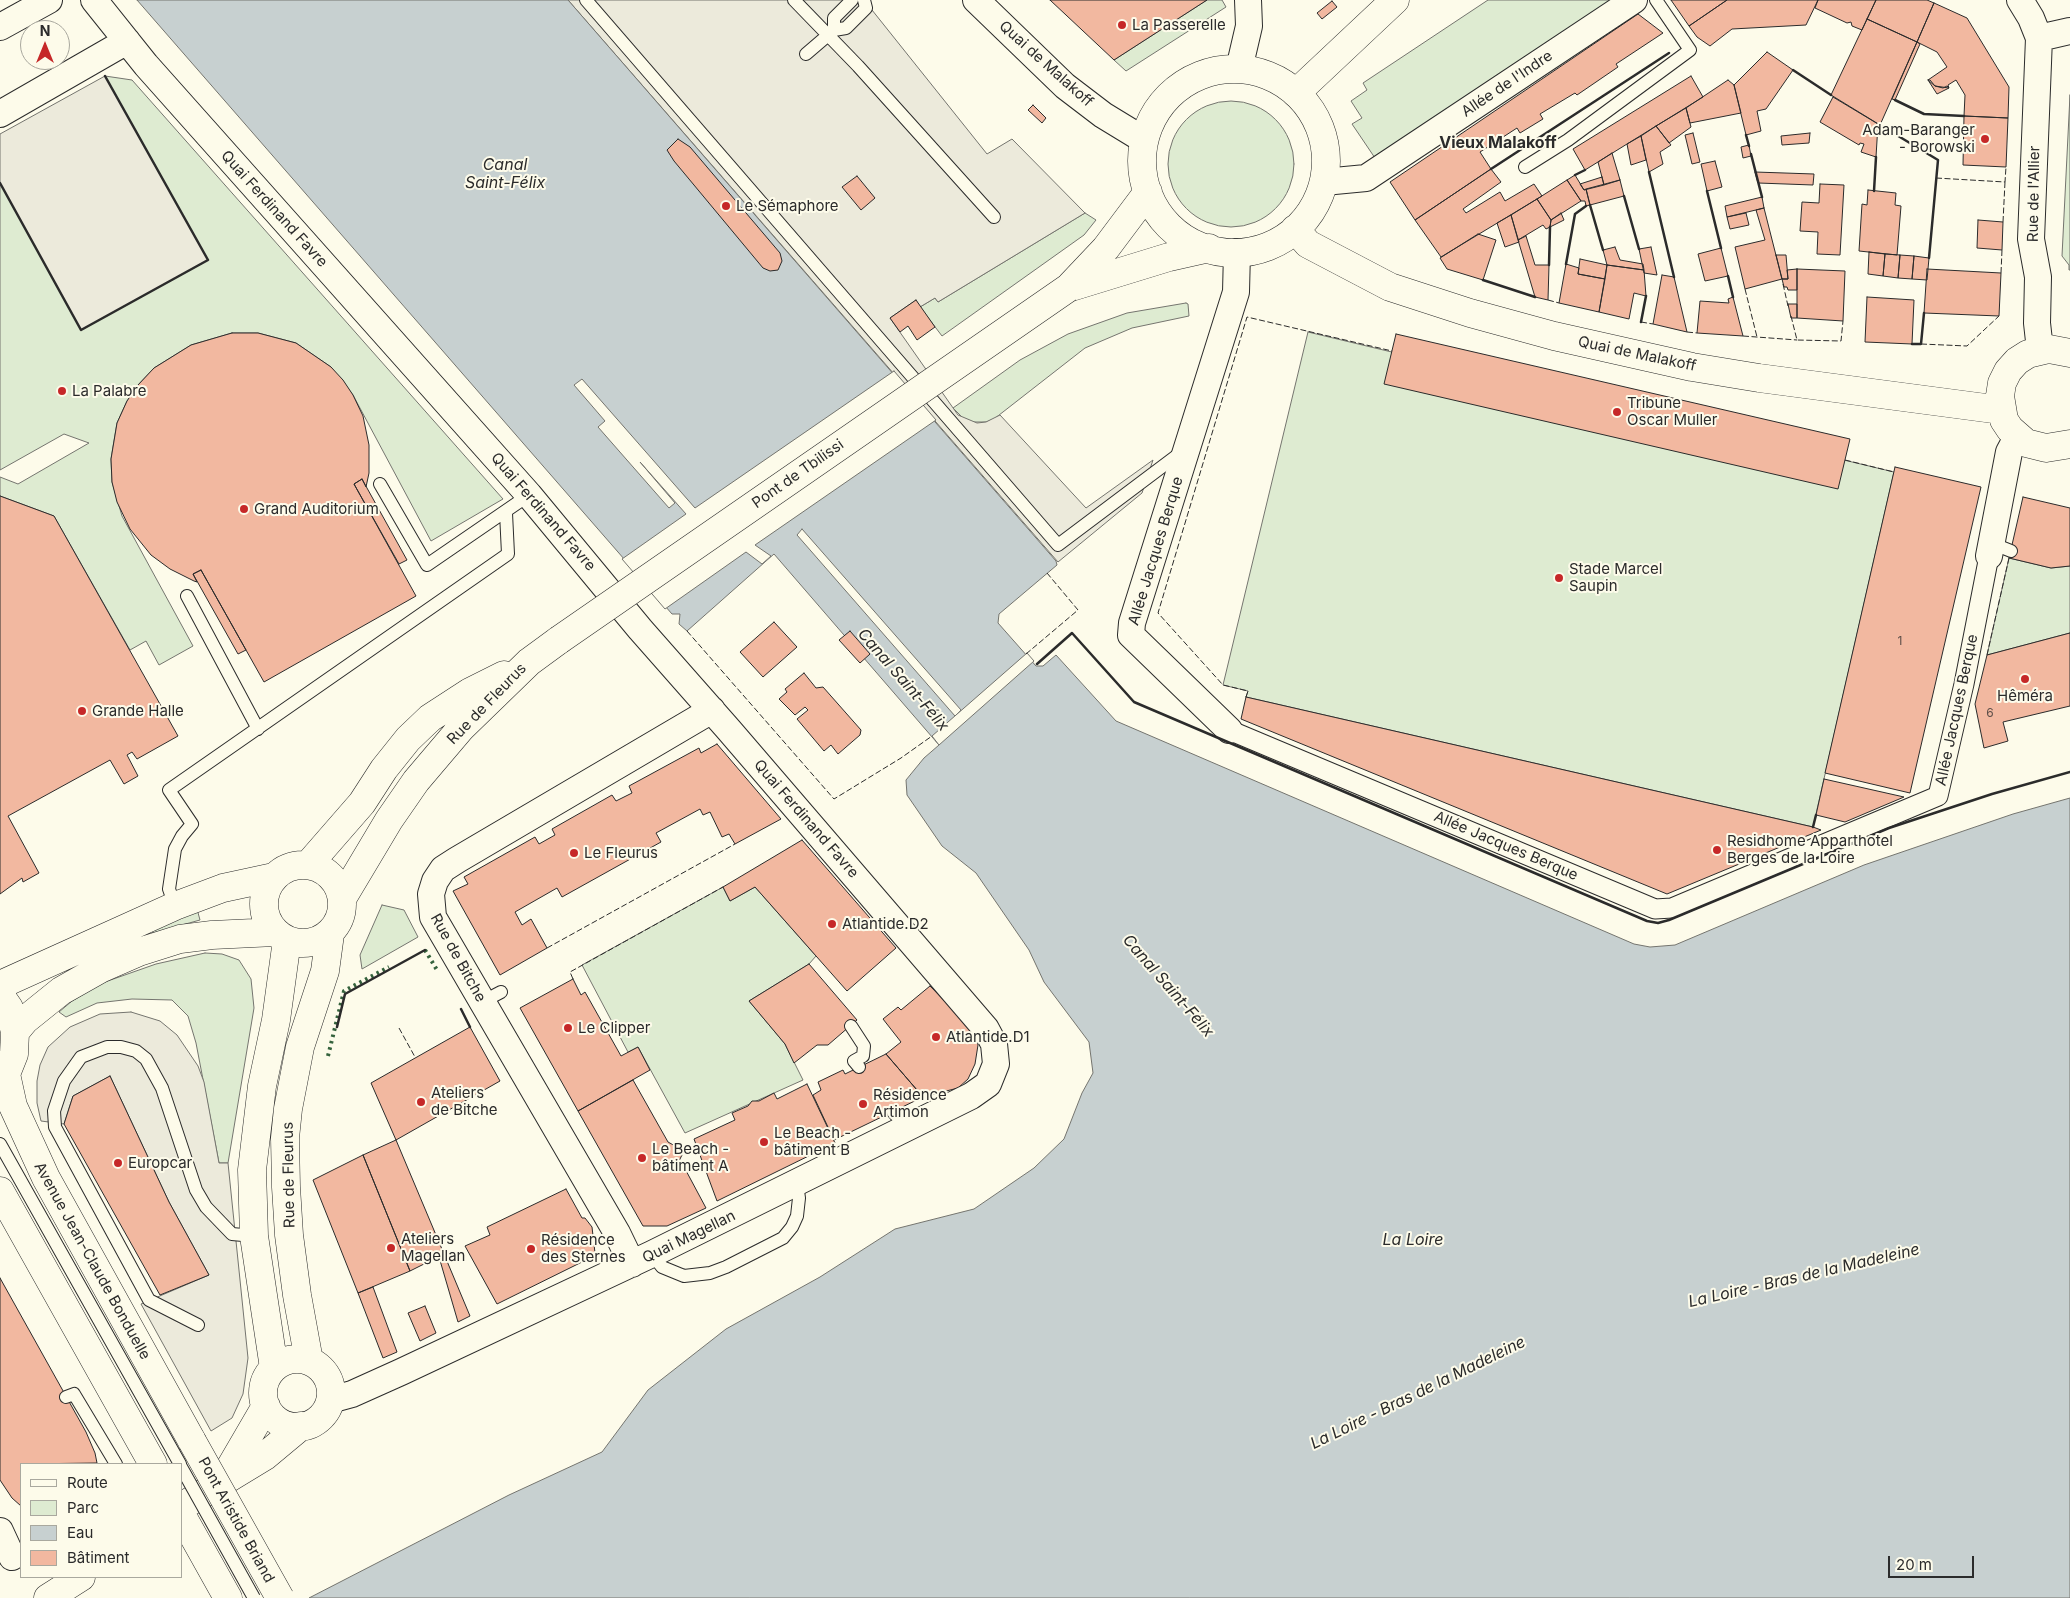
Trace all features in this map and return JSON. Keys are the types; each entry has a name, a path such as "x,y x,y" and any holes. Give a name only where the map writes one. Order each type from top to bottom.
{"main road":[{"path":"1296,93 1395,0"},
{"path":"1239,69 1262,73 1296,93 1307,105 1322,134 1326,149 1324,182 1313,208 1295,229 1268,246 1237,252 1195,244 1171,228 1154,205 1148,192 1142,157 1144,140 1155,113 1174,91 1199,76 1213,71 1239,69"},
{"name":"Pont de Tbilissi","path":"530,662 559,640 1068,288 1106,248 1148,192"},
{"name":"Quai de Malakoff","path":"1295,229 1308,244 1390,287 1470,313 1554,336 1692,367 1759,378 2001,410"},
{"name":"Pont de Tbilissi","path":"1068,288 1169,257 1209,248"},
{"path":"2070,354 2058,350 2040,350 2016,361 2002,383 2001,410 2007,424 2026,443 2046,448 2070,444"},
{"name":"Rue de Fleurus","path":"308,865 362,802 384,769 408,739 430,718 470,692 530,662"},
{"name":"Rue de Fleurus","path":"343,898 389,820 416,781 461,728 530,662"},
{"path":"15,1032 25,1020 61,990 100,969 139,952 180,939 212,935 281,936 302,944 317,941 330,934 338,923 343,911 343,898 339,885 331,875 320,868 308,865 295,865 284,869 274,878 266,890 264,905 266,920 281,936"},
{"path":"0,985 175,906 222,888 274,878"},
{"name":"Rue de Fleurus","path":"309,1361 290,1235 285,1138 288,1109 300,1047 325,971 330,934"},
{"name":"Rue de Fleurus","path":"274,1368 254,1236 252,1170 262,1086 276,1020 281,936"},
{"path":"0,995 9,1008 15,1032 14,1054 3,1078"},
{"name":"Avenue Jean-Claude Bonduelle","path":"3,1078 13,1106 172,1458"},
{"path":"0,1191 172,1458"},
{"path":"254,1236 290,1235"},
{"path":"182,1506 222,1480 265,1456 301,1426 316,1420 322,1415 330,1400 329,1381 325,1373 309,1361 291,1360 274,1368 269,1374 263,1390 266,1406 280,1422 301,1426"},
{"path":"222,1480 266,1406"},
{"name":"Pont Aristide Briand","path":"182,1471 280,1598"},
{"path":"182,1516 228,1598"},
{"path":"48,1598 79,1578"}],"street":[{"path":"0,27 49,0"},
{"name":"Quai Ferdinand Favre","path":"94,0 127,41 530,495 640,629 986,1029"},
{"name":"Quai de Malakoff","path":"976,0 1065,86 1103,115 1144,140"},
{"path":"1239,69 1249,26 1248,0"},
{"name":"Allée de l'Indre","path":"1324,182 1366,178 1634,0"},
{"path":"2020,0 2031,18 2039,38 2070,31"},
{"name":"Rue de l'Allier","path":"2039,38 2031,239 2038,277 2037,323 2040,350"},
{"path":"0,114 127,41"},
{"name":"Allée Jacques Berque","path":"1237,252 1236,292 1132,623 1131,635 1229,730 1655,909 1672,908 1938,796 1997,550 2009,452 2017,436"},
{"name":"Rue de Bitche","path":"642,1259 617,1233 491,998 433,917 431,894 434,881 443,869 712,710"},
{"name":"Quai Magellan","path":"330,1400 352,1394 401,1372 797,1184 900,1120 971,1096 988,1084 996,1064 994,1044 986,1029"},
{"path":"0,1531 11,1557"}],"lane":[{"path":"586,0 1058,545 1189,446"},
{"path":"794,0 831,34 994,216"},
{"path":"831,34 834,18 852,0"},
{"path":"806,54 831,34 846,28 866,8 864,0"},
{"path":"1524,167 1568,140 1690,50 1656,0"},
{"path":"380,484 427,565 530,495"},
{"path":"175,906 168,889 175,849 182,836 192,824 169,790 508,554 506,513"},
{"path":"187,596 258,729"},
{"path":"851,1026 864,1046 863,1056 854,1061 858,1067"},
{"path":"198,1325 149,1300 55,1127 54,1111 64,1081 81,1057 107,1047 121,1047 136,1051 146,1059 162,1088 196,1190 206,1207 232,1234 254,1236"},
{"path":"0,1144 172,1458"},
{"path":"642,1259 684,1276 710,1273 740,1260 783,1238 792,1227 798,1207 797,1184"},
{"path":"66,1397 74,1394 115,1463"},
{"path":"182,1475 254,1598"}],"green space":[{"path":"1207,0 1222,0 1226,7 1126,71 1114,60"},
{"path":"1488,0 1612,0 1375,158 1352,124 1362,118 1351,101 1367,90 1363,83"},
{"path":"105,76 132,80 503,499 431,541 353,395 331,367 296,343 258,333 232,333 191,345 154,368 138,385 127,401 117,423 111,459 112,482 122,516 193,646 159,665 146,641 130,650 54,516 0,496 0,477 18,484 89,443 64,434 0,470 0,183 81,329 208,260"},
{"path":"2070,95 2069,270 2069,265 2062,256"},
{"path":"1231,101 1255,106 1276,119 1289,140 1294,164 1289,188 1276,209 1255,222 1231,227 1207,222 1186,209 1173,188 1168,164 1173,140 1186,119 1207,106"},
{"path":"1085,213 1096,220 1084,235 942,336 920,307 935,298 938,302"},
{"path":"1188,304 1189,316 1132,328 1085,348 994,419 986,422 973,422 963,418 953,408 1020,360 1068,334 1127,313"},
{"name":"Stade Marcel Saupin","path":"1308,332 1894,472 1813,827 1246,697 1248,691 1223,685"},
{"path":"2009,558 2051,568 2070,566 2070,633 1987,655"},
{"path":"723,887 730,901 755,887 816,956 809,964 749,1001 785,1044 803,1080 685,1133 638,1047 628,1052 582,965"},
{"path":"382,905 404,910 418,937 362,969 360,955"},
{"path":"197,909 200,920 153,933 151,928"},
{"path":"205,953 222,954 239,960 251,979 254,1008 228,1163 219,1163 196,1043 188,1016 172,1000 132,999 97,1003 66,1017 59,1012 72,1001 102,983 156,964"}],"shaded area":[{"path":"568,0 864,0 987,154 1012,139 1085,213 938,302 935,298 920,307 916,300 890,318 958,415 977,423 986,422 1000,415 1086,508 1153,460 1142,493 1058,562"},
{"path":"105,76 208,260 81,330 0,183 0,134"},
{"path":"131,1012 160,1021 177,1035 198,1066 204,1082 219,1163 228,1163 248,1358 243,1394 232,1418 211,1431 141,1304 209,1275 169,1202 110,1076 73,1096 64,1124 41,1121 37,1103 37,1081 40,1065 48,1047 70,1027 100,1014"}],"water":[{"name":"La Loire","path":"137,0 568,0 1056,561 1057,565 999,614 998,623 1036,666 1043,666 1056,655 1116,721 1634,944 1650,947 1675,945 1864,865 2013,814 2070,798 2070,1598 309,1598 509,1495 602,1452 648,1390 726,1329 820,1277 895,1229 974,1209 1034,1168 1064,1139 1082,1093 1093,1073 1089,1042 1044,982 1029,950 976,873 942,846 907,795 906,780 924,758 939,745 774,554 687,631 679,624 680,614 672,614","holes":["802,529 961,710 955,716 797,535"]}],"pier":[{"path":"894,371 936,420 755,545 771,556 762,564 746,552 665,609 622,559 686,514 640,462 675,503 669,508 598,427 605,421 574,385 582,379 695,508"},
{"path":"1027,653 1034,661 939,745 932,736"}],"building":[{"name":"La Passerelle","path":"1050,0 1207,0 1114,60"},
{"path":"1671,0 1727,0 1689,26"},
{"path":"1727,0 1818,0 1806,25 1732,29 1710,46 1697,37 1689,26"},
{"path":"1818,0 1876,0 1862,30 1852,26 1851,22 1847,23 1815,8"},
{"path":"1876,0 1927,0 1934,3 1917,42 1867,19"},
{"path":"1332,1 1337,7 1322,19 1317,13"},
{"path":"1934,3 1967,18 2009,87 2008,118 1964,116 1965,95 1956,80 1948,85 1949,88 1947,86 1943,88 1935,86 1928,80 1947,67 1937,52 1917,42"},
{"path":"1638,14 1663,33 1616,64 1618,67 1577,95 1575,93 1540,114 1543,119 1520,133 1517,128 1480,152 1491,169 1415,220 1390,182"},
{"path":"1867,19 1917,42 1880,125 1831,95"},
{"path":"1917,42 1920,44 1895,100 1892,99"},
{"path":"1767,52 1793,70 1766,109 1757,111 1761,131 1746,135 1734,85"},
{"path":"1691,76 1703,97 1585,170 1573,149"},
{"path":"1728,80 1734,85 1741,113 1690,123 1686,108"},
{"path":"1928,80 1935,86 1949,88 1937,94"},
{"path":"1833,97 1878,124 1876,157 1861,152 1864,144 1860,143 1859,145 1820,122"},
{"path":"1033,105 1046,118 1042,123 1028,110"},
{"path":"1686,108 1691,127 1669,143 1656,126"},
{"name":"Adam-Baranger - Borowski","path":"1964,116 2008,118 2006,167 1963,165"},
{"path":"1656,126 1671,145 1660,152 1663,164 1649,172 1641,136"},
{"path":"1693,133 1700,162 1692,164 1685,135"},
{"path":"1810,133 1809,143 1782,145 1781,136"},
{"path":"1641,136 1646,160 1631,165 1627,144"},
{"name":"Le Sémaphore","path":"678,139 690,147 780,253 782,261 778,270 770,271 763,268 674,161 667,150"},
{"path":"1749,145 1751,156 1743,158 1741,147"},
{"path":"1612,153 1620,180 1604,185 1598,162"},
{"path":"1715,161 1722,187 1707,191 1701,164"},
{"path":"1491,169 1501,182 1463,209 1466,213 1500,192 1505,201 1534,184 1542,196 1441,257 1415,220"},
{"path":"1755,172 1814,174 1813,185 1758,183"},
{"path":"1575,175 1584,190 1586,189 1590,205 1586,206 1585,201 1581,201 1567,180"},
{"path":"857,176 875,198 861,210 842,187"},
{"path":"1602,177 1604,185 1584,190 1580,184"},
{"path":"1567,180 1581,201 1551,220 1537,199"},
{"path":"1620,180 1624,196 1590,205 1586,189"},
{"path":"1820,184 1844,185 1840,255 1817,254 1818,232 1800,231 1802,202 1819,203"},
{"path":"1868,190 1896,193 1895,205 1901,206 1897,255 1859,251 1862,204 1867,205"},
{"path":"1762,197 1764,208 1727,217 1725,206"},
{"path":"1537,199 1551,220 1550,227 1546,229 1543,225 1518,240 1511,215"},
{"path":"1764,208 1782,279 1745,289 1735,247 1765,240 1756,210"},
{"path":"1561,213 1564,220 1550,227 1551,220"},
{"path":"1746,213 1749,225 1730,229 1727,217"},
{"path":"1511,215 1519,242 1505,247 1497,223"},
{"path":"1978,220 2003,222 2002,250 1977,248"},
{"path":"1478,234 1496,240 1483,280 1447,269 1440,258"},
{"path":"1526,236 1535,265 1549,265 1548,300 1535,297 1518,240"},
{"path":"1615,247 1620,260 1643,264 1644,270 1607,265 1603,250"},
{"path":"1651,247 1657,275 1644,273 1639,249"},
{"path":"1721,248 1728,276 1705,281 1698,254"},
{"path":"1869,252 1885,254 1883,276 1868,274"},
{"path":"1885,254 1900,255 1898,278 1883,276"},
{"path":"1776,255 1786,255 1788,279 1782,279"},
{"path":"1900,255 1914,256 1912,279 1898,278"},
{"path":"1914,256 1929,258 1927,280 1912,279"},
{"path":"1580,259 1607,265 1605,279 1578,274"},
{"path":"1566,264 1579,268 1578,274 1605,279 1599,312 1559,303"},
{"path":"1607,265 1644,270 1646,296 1634,293 1629,319 1599,312"},
{"path":"1797,269 1845,271 1843,321 1797,318"},
{"path":"1797,269 1797,290 1788,290 1787,287 1784,287 1782,279 1788,279 1787,270"},
{"path":"1927,269 2001,273 1999,316 1924,313"},
{"path":"1662,275 1674,277 1687,332 1653,324"},
{"path":"1733,297 1743,336 1697,333 1700,301 1729,303 1728,299"},
{"path":"1867,297 1914,300 1912,344 1865,342"},
{"path":"916,300 935,327 917,340 908,326 900,332 890,318"},
{"path":"1788,304 1797,304 1797,318 1791,318"},
{"name":"Grand Auditorium","path":"232,333 258,333 296,343 331,367 343,380 363,416 369,445 369,473 366,487 362,479 354,484 416,596 264,682 201,570 193,574 197,582 170,569 151,555 130,529 117,502 112,482 111,459 117,423 127,401 138,385 154,368 191,345"},
{"name":"Tribune Oscar Muller","path":"1396,334 1850,439 1838,489 1384,384"},
{"path":"1895,467 1981,487 1910,793 1825,773"},
{"path":"362,479 407,560 399,564 354,484"},
{"name":"Grande Halle","path":"0,496 54,516 178,736 137,759 132,752 127,755 138,776 124,784 110,760 8,816 39,873 23,882 22,878 0,894"},
{"path":"2023,497 2070,508 2070,566 2051,568 2009,558"},
{"path":"201,570 246,650 238,654 193,574"},
{"path":"774,622 797,647 763,677 740,652"},
{"path":"850,631 870,654 860,663 839,640"},
{"name":"Hêméra","path":"2070,633 2070,706 2003,722 2008,741 1984,748 1975,704 1987,655"},
{"path":"804,673 816,688 823,687 861,730 860,735 838,754 831,745 824,751 797,719 808,710 805,707 795,715 779,699 787,692 785,689"},
{"path":"1246,697 1821,830 1667,894 1241,719"},
{"name":"Le Fleurus","path":"717,744 781,819 735,844 729,834 722,837 710,812 703,815 700,809 656,833 661,842 562,897 557,888 515,912 522,925 531,919 547,948 500,975 453,891 468,884 464,877 535,837 539,844 555,835 552,829 612,795 616,801 632,793 629,786 699,748 701,753"},
{"path":"1824,779 1904,797 1845,822 1816,815"},
{"name":"Atlantide.D2","path":"802,840 896,948 847,991 755,887 730,901 723,887"},
{"path":"809,964 857,1020 828,1045 817,1045 794,1063 785,1044 749,1001"},
{"name":"Le Clipper","path":"573,979 581,995 585,992 621,1056 638,1047 650,1070 578,1111 520,1008"},
{"name":"Atlantide.D1","path":"930,986 975,1032 978,1045 975,1064 968,1079 958,1088 923,1097 886,1054 901,1042 883,1019 898,1007 901,1010"},
{"name":"Ateliers de Bitche","path":"470,1027 500,1081 396,1140 371,1083"},
{"name":"Résidence Artimon","path":"886,1054 923,1097 834,1140 813,1095 821,1090 818,1082 843,1070 845,1074"},
{"name":"Europcar","path":"110,1076 169,1202 209,1275 160,1295 64,1124 73,1096"},
{"name":"Le Beach - bâtiment A","path":"633,1080 668,1142 684,1151 677,1165 678,1168 683,1165 706,1208 667,1226 643,1226 578,1111"},
{"name":"Le Beach - bâtiment B","path":"807,1084 835,1143 717,1201 694,1139 735,1120 732,1113 748,1106 752,1101 759,1101 774,1093 777,1099"},
{"path":"396,1140 444,1254 410,1271 363,1155"},
{"path":"363,1155 410,1271 358,1293 313,1180"},
{"name":"Résidence des Sternes","path":"566,1189 582,1218 585,1218 592,1227 595,1253 586,1260 497,1304 465,1246 490,1235 487,1227"},
{"path":"444,1254 470,1316 458,1322 439,1257"},
{"path":"0,1278 86,1432 97,1463 20,1463 20,1505 12,1498 0,1480"},
{"path":"373,1287 397,1352 383,1358 358,1293"},
{"path":"425,1306 436,1333 420,1341 408,1313"}],"hedge":[{"path":"425,950 437,970"},
{"path":"328,1056 344,991 389,967"}],"fence":[{"path":"1936,178 2005,182 2006,167"},
{"path":"2003,222 2005,182"},
{"path":"2001,273 2002,250"},
{"path":"1783,284 1788,306"},
{"path":"1745,289 1757,337"},
{"path":"1548,300 1559,303"},
{"path":"1791,316 1797,340 1841,341 1843,321"},
{"path":"1921,344 1967,346 1999,316"},
{"path":"1246,697 1248,691 1223,685 1158,613 1247,317 1392,351"},
{"path":"1641,322 1653,324"},
{"path":"1687,332 1697,333"},
{"path":"1743,336 1797,340"},
{"path":"1845,460 1894,472"},
{"path":"1987,655 2009,558"},
{"path":"1026,654 1078,610 1047,573"},
{"path":"687,631 834,799 901,758 932,736"},
{"path":"547,948 735,844"},
{"path":"573,979 570,972 723,887"},
{"path":"399,1028 415,1057"}],"wall":[{"path":"1491,169 1669,53"},
{"path":"1793,70 1831,95"},
{"path":"0,183 81,330 208,260 105,76"},
{"path":"1895,100 1924,114 1964,116"},
{"path":"1880,125 1938,160 1929,258"},
{"path":"1746,135 1749,146"},
{"path":"1751,154 1762,197"},
{"path":"1874,191 1876,157"},
{"path":"1575,175 1585,170"},
{"path":"1649,172 1674,277"},
{"path":"1707,191 1721,248"},
{"path":"1624,196 1639,249"},
{"path":"1590,205 1603,250"},
{"path":"1566,264 1575,214 1586,206"},
{"path":"1549,265 1550,227"},
{"path":"1728,276 1733,297"},
{"path":"1483,280 1535,297"},
{"path":"1641,322 1646,296"},
{"path":"1912,344 1921,344 1924,313"},
{"path":"1037,664 1072,633 1134,702 1647,921 1658,923 1889,828 1992,794 2070,772"},
{"path":"1813,827 1816,815"},
{"path":"337,1027 345,994 425,950"},
{"path":"461,1009 470,1027"}],"place":[{"name":"La Passerelle","path":"1122,25"},
{"name":"Adam-Baranger - Borowski","path":"1985,139"},
{"name":"Le Sémaphore","path":"726,206"},
{"name":"La Palabre","path":"62,391"},
{"name":"Tribune Oscar Muller","path":"1617,412"},
{"name":"Grand Auditorium","path":"244,509"},
{"name":"Stade Marcel Saupin","path":"1559,578"},
{"name":"Hêméra","path":"2025,679"},
{"name":"Grande Halle","path":"82,711"},
{"name":"Residhome Apparthotel Berges de la Loire","path":"1717,850"},
{"name":"Le Fleurus","path":"574,853"},
{"name":"Atlantide.D2","path":"832,924"},
{"name":"Le Clipper","path":"568,1028"},
{"name":"Atlantide.D1","path":"936,1037"},
{"name":"Ateliers de Bitche","path":"421,1102"},
{"name":"Résidence Artimon","path":"863,1104"},
{"name":"Le Beach - bâtiment B","path":"764,1142"},
{"name":"Le Beach - bâtiment A","path":"642,1158"},
{"name":"Europcar","path":"118,1163"},
{"name":"Ateliers Magellan","path":"391,1248"},
{"name":"Résidence des Sternes","path":"531,1249"}],"district":[{"name":"Vieux Malakoff","path":"1498,143"}],"water label":[{"name":"Canal Saint-Félix","path":"505,174"},
{"name":"Canal Saint-Félix","path":"903,680"},
{"name":"Canal Saint-Félix","path":"1168,986"},
{"name":"La Loire - Bras de la Madeleine","path":"1804,1276"},
{"name":"La Loire - Bras de la Madeleine","path":"1418,1393"}]}
